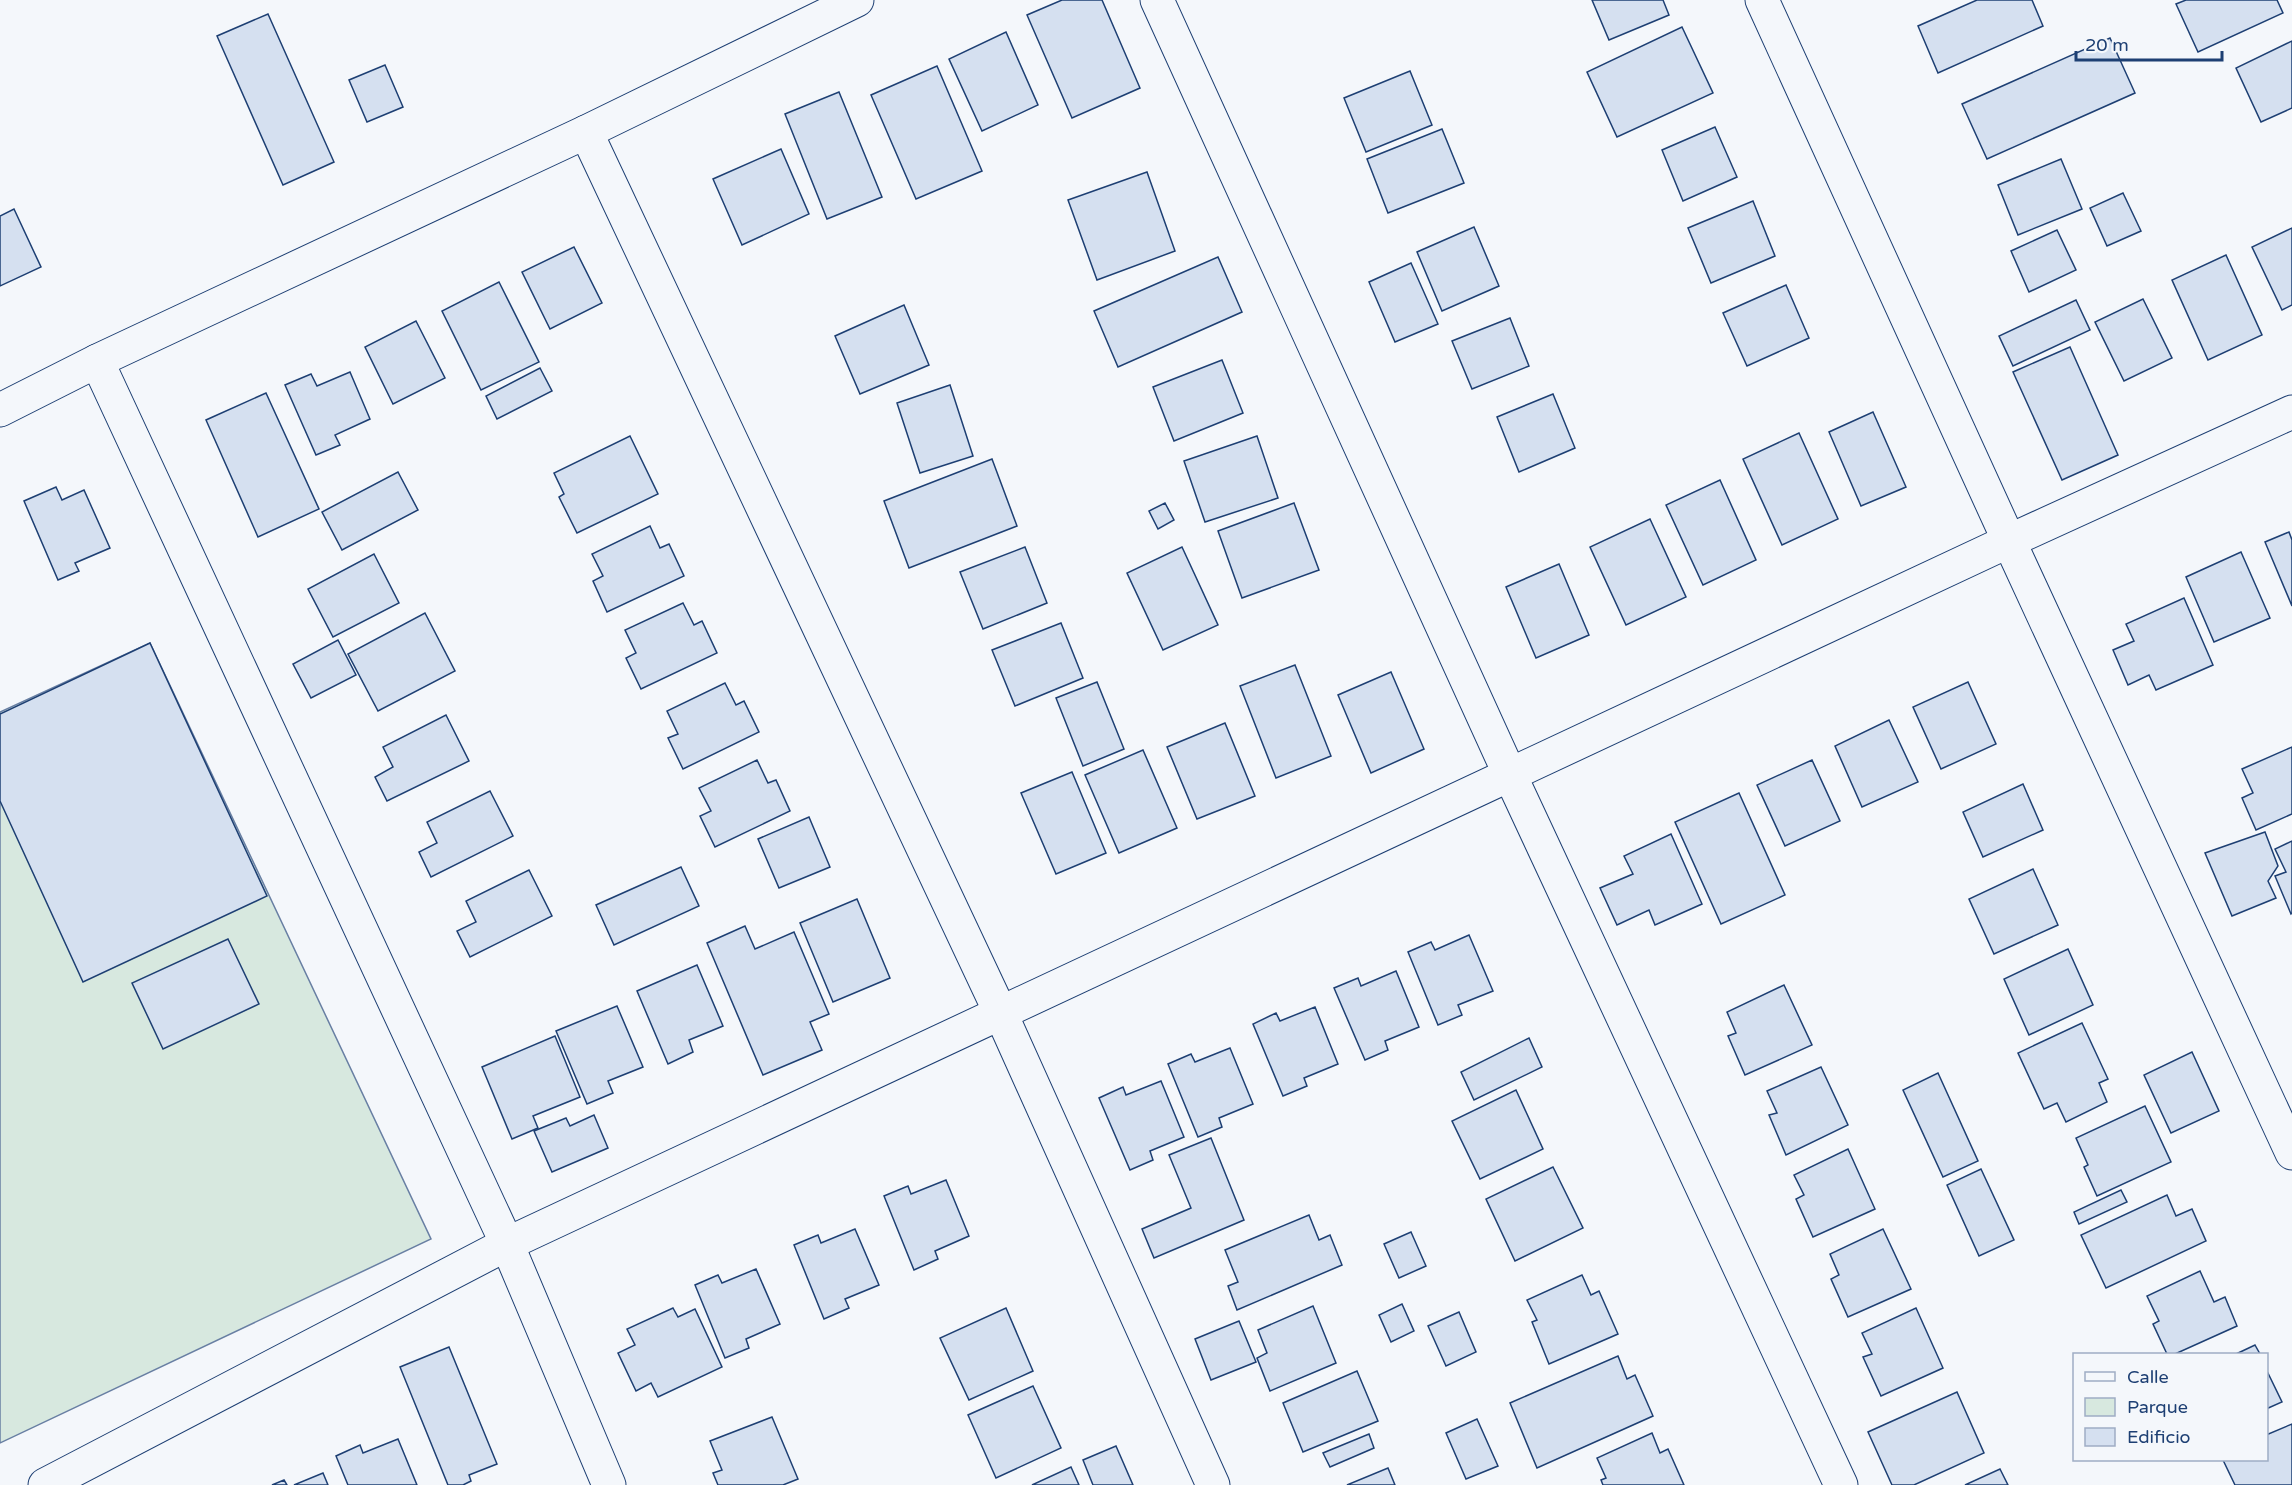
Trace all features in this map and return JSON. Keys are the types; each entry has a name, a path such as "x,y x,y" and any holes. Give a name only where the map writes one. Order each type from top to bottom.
{"street":[{"path":"0,410 97,361 586,132 857,0"},
{"path":"1157,0 1510,776 1841,1485"},
{"path":"1762,0 2009,542 2292,1153"},
{"path":"586,132 1001,1014 1213,1485"},
{"path":"97,361 507,1244 609,1485"},
{"path":"45,1485 507,1244 2292,412"}],"green space":[{"path":"150,643 431,1239 0,1443 0,712"}],"building":[{"path":"1062,0 1102,0 1140,88 1072,118 1027,15"},
{"path":"1592,0 1663,0 1669,15 1609,40"},
{"path":"1977,0 2032,0 2043,26 1938,73 1918,26"},
{"path":"2186,0 2277,0 2283,13 2198,52 2176,4"},
{"path":"268,14 334,162 283,185 217,36"},
{"path":"1682,27 1713,93 1617,137 1587,72"},
{"path":"1006,32 1038,105 982,131 949,59"},
{"path":"2110,38 2135,93 1987,159 1962,104"},
{"path":"2292,41 2292,108 2261,122 2236,68"},
{"path":"385,65 403,107 367,122 349,80"},
{"path":"937,66 982,171 916,199 871,95"},
{"path":"1410,71 1432,125 1366,152 1344,98"},
{"path":"839,92 882,197 827,219 785,114"},
{"path":"1715,127 1737,177 1683,201 1662,150"},
{"path":"1442,129 1464,183 1388,213 1367,159"},
{"path":"781,149 809,214 742,245 713,179"},
{"path":"2061,159 2082,209 2018,235 1998,185"},
{"path":"1147,172 1175,251 1097,280 1068,200"},
{"path":"2123,193 2141,231 2107,246 2090,208"},
{"path":"1753,201 1775,256 1711,283 1688,228"},
{"path":"14,209 41,267 0,286 0,216"},
{"path":"1474,227 1499,286 1442,311 1417,252"},
{"path":"2292,228 2292,305 2282,310 2252,247"},
{"path":"2057,230 2076,270 2029,292 2011,251"},
{"path":"574,247 602,303 550,329 522,272"},
{"path":"2226,255 2262,335 2208,360 2172,280"},
{"path":"1218,257 1242,312 1118,367 1094,311"},
{"path":"1411,263 1438,324 1395,342 1369,282"},
{"path":"499,282 539,362 481,390 442,311"},
{"path":"1786,285 1809,338 1747,366 1723,313"},
{"path":"2143,299 2172,358 2124,381 2095,322"},
{"path":"2076,300 2090,330 2013,366 1999,336"},
{"path":"904,305 929,365 860,394 835,336"},
{"path":"1510,318 1529,366 1472,389 1452,341"},
{"path":"416,321 445,378 393,404 365,347"},
{"path":"2070,347 2118,455 2062,480 2013,372"},
{"path":"1222,360 1243,413 1174,441 1153,387"},
{"path":"540,368 552,391 497,419 486,396"},
{"path":"350,372 370,419 335,435 340,445 316,455 285,385 311,374 317,386"},
{"path":"950,385 973,456 920,473 897,403"},
{"path":"266,393 319,509 258,537 206,420"},
{"path":"1553,394 1575,448 1519,472 1497,417"},
{"path":"1873,412 1906,487 1861,506 1829,432"},
{"path":"1799,433 1838,519 1782,545 1743,459"},
{"path":"630,436 658,494 577,533 559,497 564,494 554,473"},
{"path":"1257,436 1278,498 1205,522 1184,461"},
{"path":"992,459 1017,526 909,568 884,501"},
{"path":"398,472 418,510 342,550 322,512"},
{"path":"1720,480 1756,560 1703,585 1666,505"},
{"path":"56,487 62,500 84,490 110,548 75,563 79,571 58,580 24,501"},
{"path":"1165,503 1174,520 1158,529 1149,511"},
{"path":"1294,503 1319,570 1242,598 1218,531"},
{"path":"1650,519 1686,597 1626,625 1590,547"},
{"path":"650,526 660,548 669,544 684,576 607,612 593,581 603,576 592,554"},
{"path":"2289,532 2292,540 2292,606 2265,542"},
{"path":"1025,547 1047,603 983,629 960,572"},
{"path":"1182,547 1218,625 1163,650 1127,573"},
{"path":"2241,552 2270,618 2214,642 2186,577"},
{"path":"374,554 399,603 333,637 308,589"},
{"path":"1559,564 1589,635 1536,658 1506,587"},
{"path":"2184,598 2213,665 2156,690 2149,675 2128,685 2113,650 2134,641 2126,624"},
{"path":"683,603 694,625 702,621 717,653 641,689 626,658 636,653 625,630"},
{"path":"425,613 455,671 378,711 348,654"},
{"path":"1061,623 1083,678 1015,706 992,650"},
{"path":"338,640 356,675 311,698 293,664"},
{"path":"150,643 267,896 83,982 0,801 0,714"},
{"path":"1295,665 1331,756 1276,778 1240,686"},
{"path":"1391,672 1424,749 1371,773 1338,695"},
{"path":"1097,682 1124,749 1083,766 1056,698"},
{"path":"1968,682 1996,744 1941,769 1913,707"},
{"path":"725,683 736,705 744,701 759,732 683,769 668,738 678,734 667,711"},
{"path":"446,715 469,761 387,801 375,777 393,767 383,747"},
{"path":"1889,720 1918,782 1862,807 1835,746"},
{"path":"1225,723 1255,796 1197,819 1167,747"},
{"path":"2292,747 2292,814 2256,830 2242,798 2253,793 2242,769"},
{"path":"1143,750 1177,828 1119,853 1085,775"},
{"path":"757,760 768,783 776,780 790,811 715,847 700,816 711,811 699,788"},
{"path":"1812,760 1840,821 1785,846 1757,785"},
{"path":"1072,772 1106,853 1056,874 1021,793"},
{"path":"2023,784 2043,830 1983,857 1963,812"},
{"path":"490,791 513,836 431,877 419,852 437,843 427,822"},
{"path":"1739,793 1785,895 1721,924 1675,822"},
{"path":"809,817 830,867 779,888 758,839"},
{"path":"2265,832 2278,866 2268,881 2276,898 2232,916 2205,853"},
{"path":"1671,834 1702,904 1655,925 1649,910 1617,925 1600,888 1633,874 1624,856"},
{"path":"2292,841 2291,914 2275,876 2286,872 2275,849"},
{"path":"681,867 699,906 614,945 596,905"},
{"path":"2033,869 2058,925 1994,954 1969,899"},
{"path":"529,870 552,916 470,957 457,931 476,922 466,901"},
{"path":"857,899 890,978 833,1002 800,923"},
{"path":"745,926 755,949 794,932 829,1014 810,1022 822,1050 763,1075 707,943"},
{"path":"1469,935 1493,991 1458,1005 1462,1015 1438,1025 1408,952 1431,942 1435,950"},
{"path":"228,939 259,1004 163,1049 132,983"},
{"path":"2068,949 2093,1005 2029,1035 2004,979"},
{"path":"697,965 723,1026 689,1040 693,1052 668,1064 637,991"},
{"path":"1396,971 1419,1027 1385,1041 1388,1050 1365,1060 1334,988 1358,978 1361,986"},
{"path":"1784,985 1812,1045 1745,1075 1728,1036 1736,1033 1727,1012"},
{"path":"617,1006 643,1067 608,1081 613,1093 587,1104 556,1031"},
{"path":"1315,1007 1338,1064 1304,1078 1307,1086 1283,1096 1253,1024 1276,1013 1280,1021"},
{"path":"2082,1023 2108,1079 2099,1083 2107,1102 2066,1122 2057,1103 2044,1109 2018,1053"},
{"path":"555,1036 580,1097 533,1116 538,1128 512,1139 482,1067"},
{"path":"1529,1038 1542,1067 1474,1100 1461,1072"},
{"path":"1230,1048 1253,1104 1219,1118 1222,1127 1198,1137 1168,1064 1191,1054 1195,1062"},
{"path":"2192,1052 2219,1111 2171,1133 2144,1075"},
{"path":"1821,1067 1848,1125 1786,1155 1769,1115 1777,1113 1767,1091"},
{"path":"1938,1073 1978,1161 1943,1177 1903,1090"},
{"path":"1161,1081 1184,1137 1150,1151 1153,1160 1130,1170 1099,1098 1123,1087 1126,1095"},
{"path":"1516,1090 1543,1149 1480,1179 1452,1121"},
{"path":"2145,1106 2171,1162 2097,1196 2084,1167 2088,1165 2076,1138"},
{"path":"594,1115 608,1148 552,1172 534,1131 566,1118 570,1126"},
{"path":"1211,1138 1244,1220 1154,1258 1142,1229 1191,1208 1169,1155"},
{"path":"1848,1149 1875,1209 1813,1237 1796,1199 1804,1195 1794,1175"},
{"path":"1553,1167 1583,1228 1515,1261 1486,1199"},
{"path":"1981,1169 2014,1240 1979,1256 1947,1185"},
{"path":"946,1180 969,1236 935,1251 938,1259 914,1270 884,1196 908,1186 911,1194"},
{"path":"2121,1190 2127,1202 2079,1224 2074,1212"},
{"path":"2167,1195 2176,1216 2192,1209 2206,1241 2106,1288 2081,1235"},
{"path":"1309,1215 1319,1240 1330,1235 1342,1265 1237,1310 1228,1286 1238,1282 1225,1250"},
{"path":"855,1229 879,1285 845,1299 849,1308 824,1319 794,1245 818,1235 821,1243"},
{"path":"1883,1229 1911,1289 1848,1317 1831,1279 1839,1275 1830,1254"},
{"path":"1411,1232 1426,1266 1399,1278 1384,1244"},
{"path":"756,1269 780,1324 746,1339 749,1348 725,1358 695,1285 718,1275 722,1283"},
{"path":"2200,1271 2214,1302 2225,1297 2237,1326 2177,1353 2167,1353 2153,1324 2159,1321 2147,1296"},
{"path":"1582,1275 1591,1295 1599,1291 1618,1334 1549,1364 1532,1322 1537,1320 1527,1300"},
{"path":"1402,1304 1414,1331 1391,1342 1379,1315"},
{"path":"1313,1306 1336,1363 1270,1391 1257,1358 1267,1353 1258,1330"},
{"path":"673,1308 678,1317 695,1309 722,1367 658,1397 651,1383 636,1391 618,1353 635,1345 627,1329"},
{"path":"1006,1308 1033,1371 969,1400 940,1338"},
{"path":"1916,1308 1943,1368 1881,1396 1863,1357 1872,1354 1862,1333"},
{"path":"1459,1312 1476,1352 1446,1366 1428,1326"},
{"path":"1239,1321 1256,1362 1211,1380 1195,1339"},
{"path":"2255,1345 2259,1353 2238,1353"},
{"path":"449,1347 497,1464 469,1475 471,1481 463,1485 448,1485 400,1367"},
{"path":"1618,1356 1627,1379 1635,1375 1653,1416 1537,1468 1510,1403"},
{"path":"1357,1371 1378,1421 1303,1452 1283,1403"},
{"path":"2268,1373 2282,1402 2268,1408"},
{"path":"1033,1386 1061,1448 996,1478 968,1415"},
{"path":"1957,1392 1984,1453 1914,1485 1892,1485 1868,1432"},
{"path":"772,1417 798,1479 783,1485 718,1485 713,1473 722,1470 710,1441"},
{"path":"1477,1419 1498,1466 1466,1479 1446,1433"},
{"path":"2292,1424 2292,1485 2235,1485 2223,1461 2268,1461 2268,1434"},
{"path":"1652,1433 1660,1453 1668,1449 1684,1485 1603,1485 1601,1480 1606,1478 1597,1458"},
{"path":"1369,1434 1374,1448 1330,1467 1323,1453"},
{"path":"398,1439 417,1485 348,1485 336,1456 360,1445 363,1453"},
{"path":"1116,1446 1133,1485 1093,1485 1083,1460"},
{"path":"1071,1467 1079,1485 1032,1485"},
{"path":"1388,1468 1395,1485 1347,1485"},
{"path":"2000,1469 2008,1485 1965,1485"},
{"path":"323,1473 328,1485 294,1485"},
{"path":"284,1480 287,1485 272,1485"}]}
